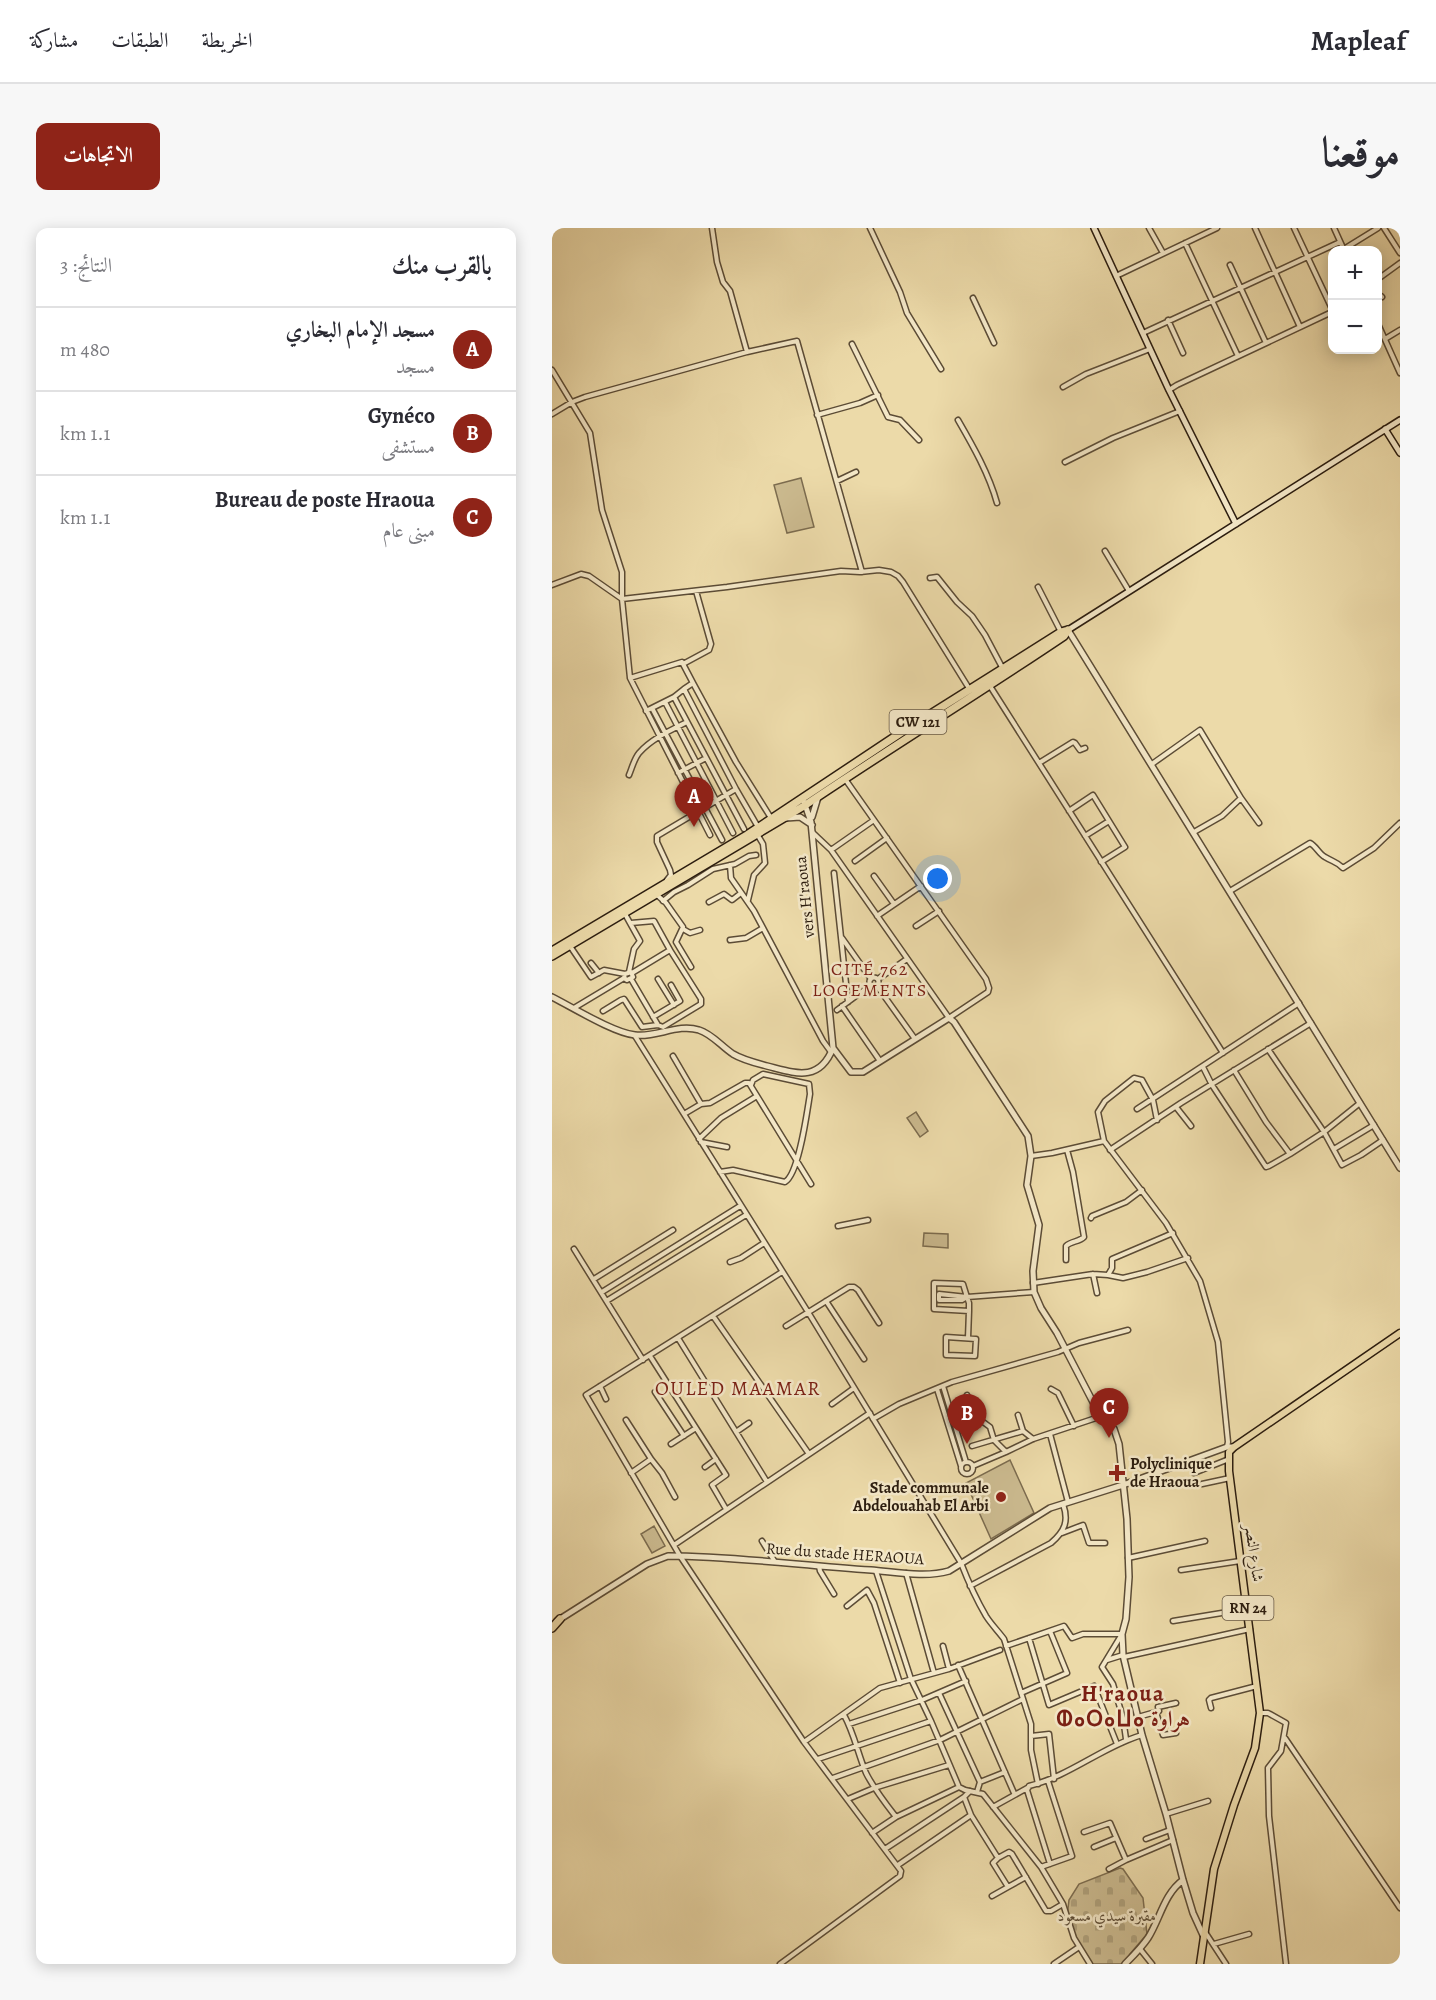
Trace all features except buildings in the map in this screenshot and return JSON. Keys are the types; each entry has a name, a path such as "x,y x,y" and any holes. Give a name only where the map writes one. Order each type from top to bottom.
{"highway":[{"name":"CW 121","path":"552,951 664,883 758,831 771,819 795,807 801,798 1065,631"},
{"path":"552,956 625,914 660,898 758,831 781,819 795,807 806,805 844,778 990,686 1064,636 1065,631"},
{"path":"552,1626 556,1619"}],"main road":[{"path":"1230,1447 1400,1333"},
{"name":"شارع النصر","path":"1200,1964 1218,1851 1255,1748 1260,1713 1230,1478 1230,1447"}],"street":[{"path":"712,228 717,262 732,300 747,352"},
{"path":"870,228 908,313 941,369"},
{"path":"1094,228 1169,390 1236,524"},
{"path":"1149,228 1163,253"},
{"path":"1116,276 1217,228"},
{"path":"1255,228 1300,327"},
{"path":"1294,228 1328,302"},
{"path":"1334,228 1342,246"},
{"path":"1350,246 1378,228"},
{"path":"1384,228 1400,254"},
{"path":"1143,333 1340,242"},
{"path":"1185,243 1238,356"},
{"path":"1382,276 1400,263"},
{"path":"1230,265 1266,343"},
{"path":"973,298 994,343"},
{"path":"1169,390 1328,313"},
{"path":"1168,320 1183,353"},
{"path":"1385,339 1400,330"},
{"path":"1382,333 1400,373"},
{"path":"552,414 572,402 747,352 797,341 862,572"},
{"path":"852,344 888,417 900,420 919,440"},
{"path":"1063,387 1086,374 1150,349"},
{"path":"552,370 590,433 602,510 622,572 621,599 630,678 710,835"},
{"path":"817,415 860,403 878,395"},
{"path":"1065,462 1113,438 1180,411"},
{"path":"958,420 986,474 997,503"},
{"name":"CW 121","path":"1065,631 1400,420"},
{"path":"1385,429 1400,453"},
{"path":"837,481 856,472"},
{"path":"1105,551 1129,591"},
{"path":"552,585 581,574 589,576 621,599 841,571 891,572 898,576 970,690"},
{"path":"930,578 937,577 957,602 972,616 1003,669"},
{"path":"1038,587 1152,764 1400,1168"},
{"path":"630,678 682,662 683,664 709,650 711,644 696,591"},
{"path":"683,664 736,762 771,819"},
{"path":"646,711 674,697 693,683"},
{"path":"990,686 1223,1053"},
{"path":"684,690 763,843 765,863 754,875 747,901"},
{"path":"674,697 744,829"},
{"path":"665,702 733,832"},
{"path":"652,708 722,840"},
{"path":"629,775 637,755 659,737 687,722"},
{"path":"1152,764 1200,730 1241,798 1259,823"},
{"path":"1038,763 1073,742 1080,750 1085,748"},
{"path":"678,773 706,758"},
{"path":"730,865 730,878 763,928 823,1041 851,1072 862,1072 985,994 989,988 986,979 844,778"},
{"path":"664,883 671,875 657,842 657,836 736,789"},
{"path":"812,825 813,810 820,795"},
{"path":"1069,811 1093,795 1110,821 1125,847 1101,862"},
{"name":"vers H'raoua","path":"801,798 806,805 812,825 832,1050"},
{"path":"1194,832 1222,816 1241,798"},
{"path":"795,807 805,814 812,825"},
{"path":"781,819 800,817 808,820 812,825"},
{"path":"831,850 874,820"},
{"path":"1085,836 1110,821"},
{"path":"1230,891 1310,843 1323,857 1335,860 1343,867 1374,848 1400,823"},
{"path":"812,832 831,850 954,1022 1028,1136 1031,1156 1027,1185 1039,1225 1034,1292 1094,1404 1115,1432 1121,1459 1128,1557 1129,1593 1122,1634 1123,1656 1142,1735 1193,1913 1226,1964"},
{"path":"855,861 887,838"},
{"path":"700,930 690,933 683,929 660,898 703,874 756,855"},
{"path":"834,873 848,1002"},
{"path":"874,876 894,904"},
{"path":"877,916 921,886"},
{"path":"709,902 724,894 732,900 741,892"},
{"path":"916,926 939,911"},
{"path":"625,914 640,941 634,949 627,974 627,980 631,979"},
{"path":"603,1011 624,999 642,1027 658,1025 663,1027 701,1004 701,999 654,921 631,923"},
{"path":"730,940 746,938 763,928"},
{"path":"683,929 676,938 676,942 691,967"},
{"path":"841,938 872,979 878,980"},
{"path":"570,946 589,977 604,970 627,974 658,1025"},
{"path":"574,1008 670,950"},
{"path":"877,986 878,980 907,959"},
{"path":"591,963 599,973"},
{"path":"658,979 674,1005"},
{"path":"837,1010 871,985 872,979"},
{"path":"653,1017 680,999 671,985"},
{"path":"871,985 877,986 915,1039"},
{"path":"552,996 602,1023 635,1035 684,1028 697,1029 740,1057 802,1074 815,1071 823,1064 832,1050"},
{"path":"1137,1109 1299,1002"},
{"path":"842,1006 880,1061"},
{"path":"1110,1150 1311,1023"},
{"path":"635,1035 870,1413 961,1563 970,1586 988,1619 997,1629 1006,1646 1031,1724 1031,1750 1038,1784"},
{"path":"1268,1049 1324,1132 1342,1165 1383,1140"},
{"path":"673,1056 701,1104"},
{"path":"1203,1067 1212,1085 1266,1167 1324,1132 1360,1103"},
{"path":"1234,1070 1266,1122 1290,1154"},
{"path":"720,1172 734,1170 785,1182 791,1178 797,1161 810,1094 809,1084 763,1074 753,1080 751,1085"},
{"path":"1157,1120 1153,1100 1142,1080 1134,1078 1105,1101 1098,1112 1104,1142 1173,1233 1200,1281 1218,1342 1230,1447"},
{"path":"684,1114 748,1083 811,1184"},
{"path":"700,1140 721,1118 757,1096"},
{"path":"1176,1107 1191,1126"},
{"path":"1334,1149 1374,1125"},
{"path":"700,1140 727,1147"},
{"path":"1031,1156 1104,1142"},
{"path":"1066,1260 1066,1246 1084,1237 1067,1150"},
{"path":"1091,1218 1092,1215 1126,1202 1142,1190"},
{"path":"602,1292 740,1206"},
{"path":"608,1300 746,1215"},
{"path":"838,1226 868,1220"},
{"path":"594,1279 673,1230"},
{"path":"1108,1275 1112,1268 1112,1259 1173,1233"},
{"path":"730,1262 741,1258 764,1243"},
{"path":"574,1249 608,1300 643,1360"},
{"path":"1033,1283 1093,1274 1123,1278 1188,1258"},
{"path":"780,1964 900,1876 902,1871 804,1742 680,1556 586,1395 782,1272"},
{"path":"1093,1274 1097,1293"},
{"path":"968,1338 969,1311 969,1303 963,1284 934,1283 934,1309 969,1311"},
{"path":"786,1326 849,1287 858,1290 879,1323"},
{"path":"967,1297 962,1300 939,1300 939,1294 967,1297 1034,1292"},
{"path":"826,1301 864,1359"},
{"path":"713,1316 809,1454"},
{"path":"873,1419 899,1404 943,1386 1128,1330"},
{"path":"946,1337 968,1338 976,1340 975,1356 945,1355 946,1337"},
{"path":"678,1338 767,1482"},
{"path":"650,1356 726,1475 712,1485 726,1509"},
{"path":"600,1386 606,1399"},
{"path":"943,1386 966,1462"},
{"path":"832,1404 854,1388"},
{"path":"937,1389 962,1471 968,1474 972,1471 973,1466 1033,1439 1102,1416"},
{"path":"1051,1389 1058,1394 1074,1426"},
{"path":"655,1392 684,1436"},
{"path":"967,1395 975,1416 990,1427 994,1440 1006,1452"},
{"path":"673,1545 870,1413"},
{"path":"1017,1415 1023,1431 1033,1439"},
{"path":"626,1420 662,1473 675,1497"},
{"path":"736,1432 749,1423"},
{"path":"671,1444 696,1428"},
{"path":"972,1446 1023,1431"},
{"path":"970,1586 1051,1543 1066,1527 1066,1503 1050,1434"},
{"name":"Rue du stade HERAOUA","path":"556,1619 647,1564 668,1556 940,1574 949,1571 1050,1508 1230,1447"},
{"path":"631,1473 651,1459"},
{"path":"705,1467 716,1459"},
{"path":"1194,1473 1229,1459"},
{"path":"966,1462 970,1462 973,1466"},
{"path":"961,1466 966,1462"},
{"path":"1202,1484 1230,1478"},
{"path":"1062,1533 1083,1525 1089,1543 1105,1543"},
{"path":"762,1541 776,1562"},
{"path":"1128,1557 1205,1541"},
{"path":"1181,1570 1241,1560"},
{"path":"819,1566 834,1594"},
{"path":"876,1571 910,1678 932,1721 959,1786 965,1790 983,1794 1041,1867 1063,1904 1079,1947 1090,1964"},
{"path":"906,1573 934,1673"},
{"path":"847,1606 867,1590 874,1603 900,1683"},
{"path":"1173,1621 1248,1609"},
{"path":"1006,1646 1064,1626 1072,1638 1089,1634 1122,1634"},
{"path":"1107,1660 1250,1628"},
{"path":"1021,1693 1067,1673 1050,1631"},
{"path":"1122,1634 1102,1667 1113,1684 1123,1718 1126,1739"},
{"path":"1029,1638 1049,1705 1094,1686 1117,1744"},
{"path":"943,1646 949,1669"},
{"path":"804,1742 880,1688 949,1669 1000,1650"},
{"path":"958,1665 1014,1793"},
{"path":"849,1724 922,1700 966,1681"},
{"path":"1211,1708 1209,1700 1211,1698 1257,1686"},
{"path":"939,1693 980,1782 977,1792"},
{"path":"833,1778 940,1740 1023,1699"},
{"path":"1138,1717 1159,1712 1158,1707 1176,1703"},
{"path":"1156,1712 1163,1735 1176,1733"},
{"path":"1260,1713 1269,1713 1286,1723 1281,1751 1268,1768 1269,1816 1286,1964"},
{"path":"844,1715 874,1788 896,1817"},
{"path":"818,1759 932,1721"},
{"path":"1031,1736 1049,1734 1054,1779"},
{"path":"993,1807 1029,1786 1054,1779 1126,1739 1142,1735"},
{"path":"1284,1737 1400,1908"},
{"path":"848,1799 874,1788 950,1764"},
{"path":"980,1782 1005,1772"},
{"path":"1041,1867 1072,1856 1048,1781"},
{"path":"872,1833 896,1817 959,1786"},
{"path":"1029,1786 1027,1790 1050,1864"},
{"path":"885,1849 964,1797 970,1790"},
{"path":"964,1797 971,1815 998,1858"},
{"path":"1166,1814 1208,1800"},
{"path":"898,1865 971,1815"},
{"path":"1084,1832 1110,1823 1126,1860"},
{"path":"1146,1839 1170,1830"},
{"path":"1094,1847 1116,1838"},
{"path":"1109,1869 1173,1840"},
{"path":"1008,1887 993,1863 1010,1852 1046,1911 1051,1911 1063,1904"},
{"path":"992,1896 1026,1877"},
{"path":"1125,1964 1148,1938 1164,1903 1184,1880"},
{"path":"1214,1944 1249,1934"},
{"path":"1054,1964 1079,1947"},
{"path":"1139,1948 1152,1964"}],"green space":[{"path":"801,478 814,527 787,533 774,485"},
{"path":"916,1112 928,1131 920,1137 907,1118"},
{"path":"924,1233 948,1234 948,1248 923,1246"},
{"name":"Stade communale Abdelouahab El Arbi","path":"1010,1460 1034,1513 991,1539 966,1483"},
{"path":"654,1526 665,1546 652,1553 641,1534"},
{"name":"مقبرة سيدي مسعود","path":"1120,1868 1143,1898 1147,1934 1124,1964 1089,1964 1080,1950 1067,1917 1069,1900 1079,1884"}],"place":[{"name":"مسجد الإمام البخاري","path":"694,827"},
{"name":"Bureau de poste Hraoua","path":"1109,1438"},
{"name":"Gynéco","path":"967,1444"},
{"name":"Polyclinique de Hraoua","path":"1117,1473"},
{"name":"Stade communale Abdelouahab El Arbi","path":"1001,1497"}],"district":[{"name":"CITÉ 762 LOGEMENTS","path":"870,979"},
{"name":"OULED MAAMAR","path":"738,1388"},
{"name":"H'raoua ⵀⴰⵔⴰⵡⴰ هراوة","path":"1123,1706"}]}
